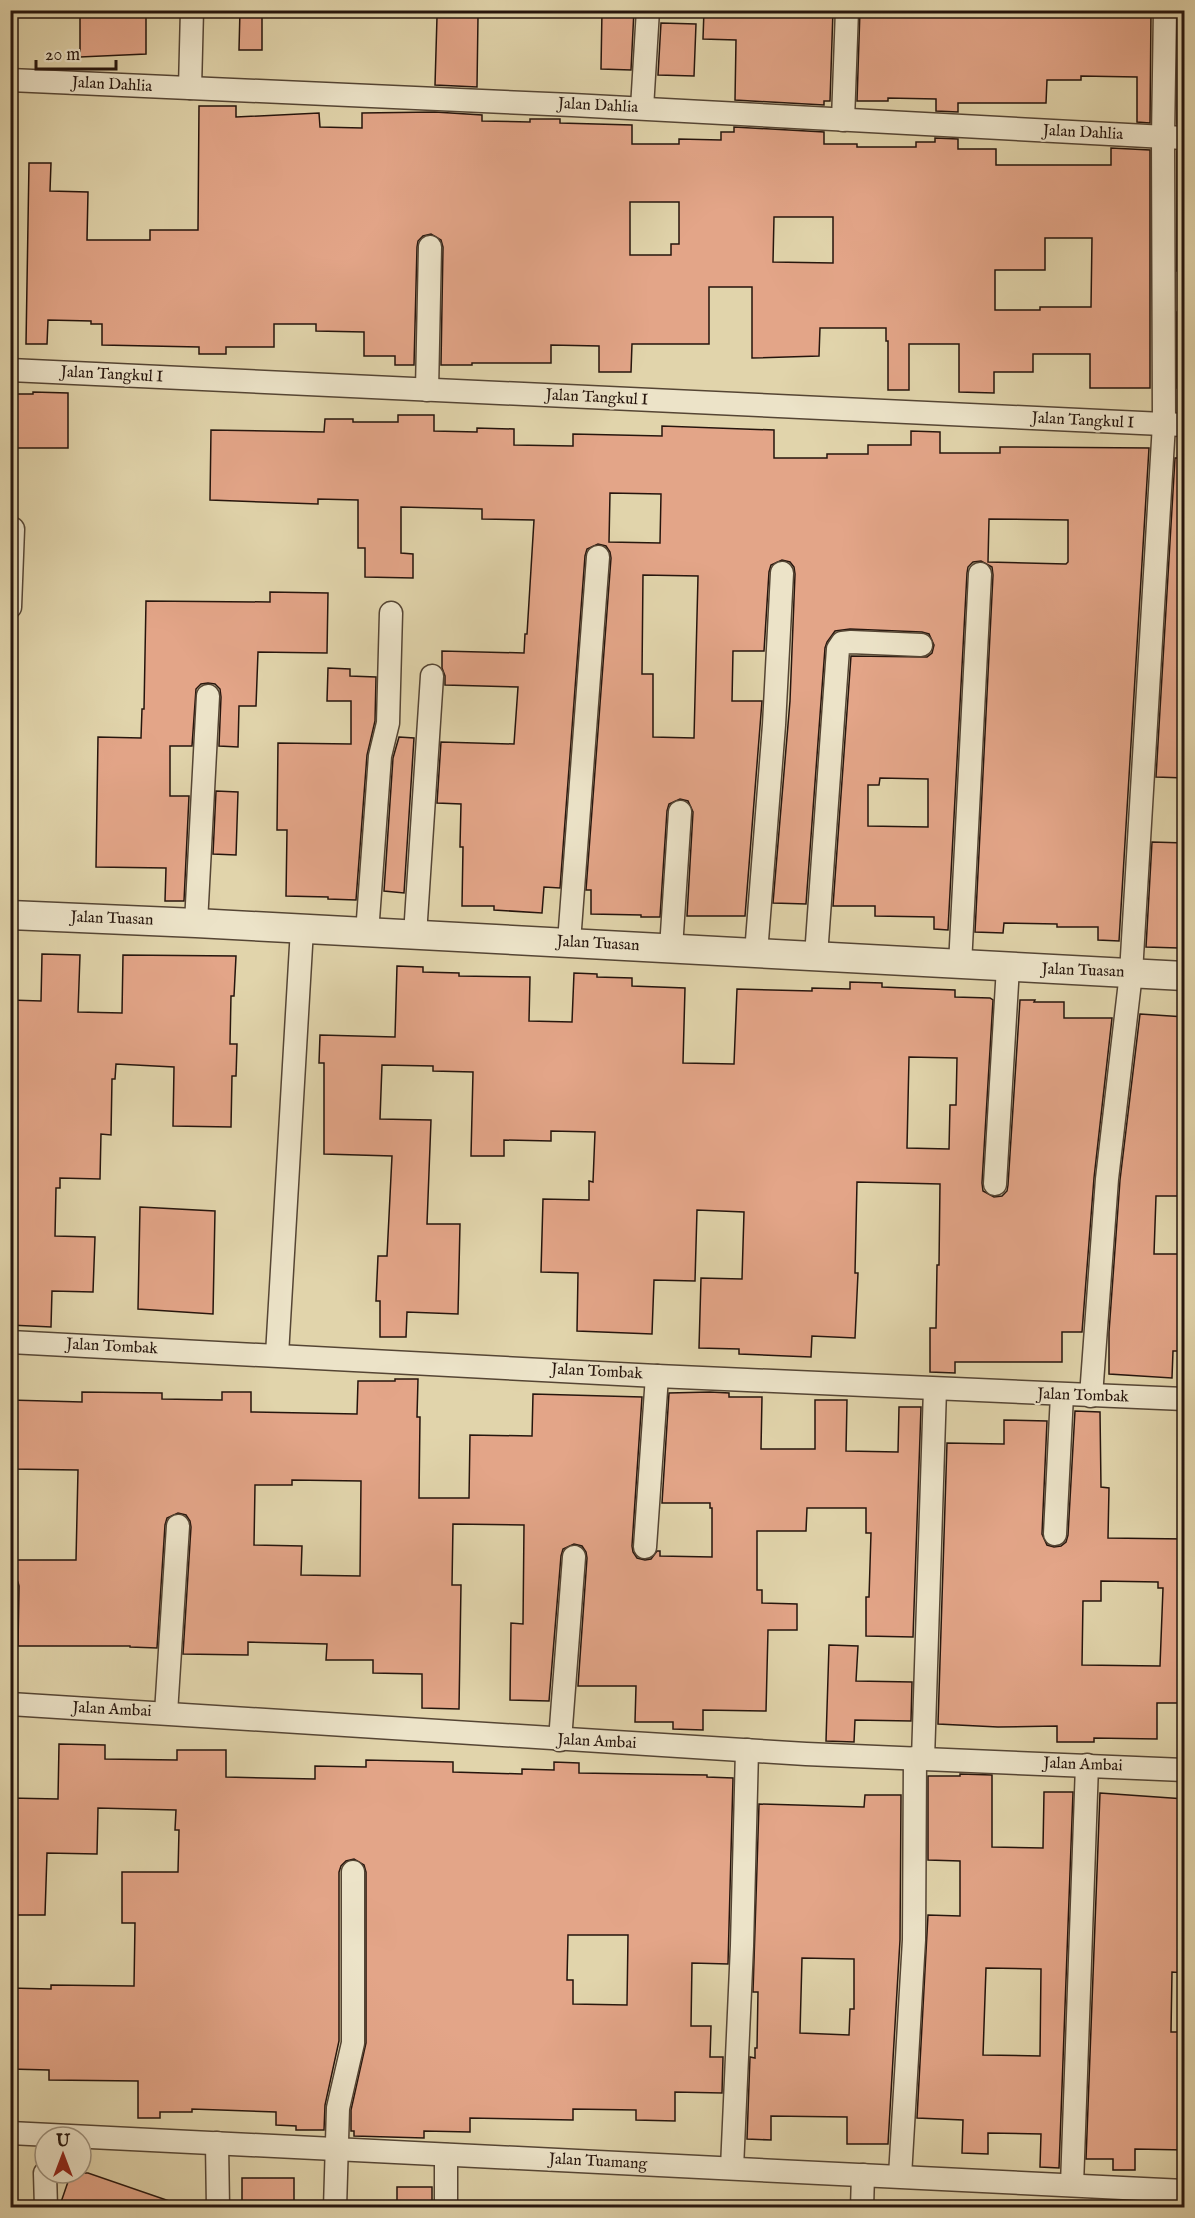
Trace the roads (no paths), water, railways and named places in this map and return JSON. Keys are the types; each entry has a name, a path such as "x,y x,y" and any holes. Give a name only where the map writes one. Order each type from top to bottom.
{"street":[{"path":"190,88 192,10"},
{"path":"642,108 648,10"},
{"path":"843,120 847,10"},
{"path":"1090,1396 1107,1179 1131,973 1174,425 1174,138 1165,10"},
{"name":"Jalan Dahlia","path":"10,80 642,108 1174,138"},
{"path":"427,390 430,247"},
{"name":"Jalan Tangkul I","path":"10,370 1174,425"},
{"path":"10,607 14,529"},
{"path":"569,942 598,557"},
{"path":"756,953 774,725 782,573"},
{"path":"960,965 980,574"},
{"path":"367,933 380,756 388,723 391,612"},
{"path":"816,956 838,649 842,644 851,642 921,645"},
{"path":"415,935 432,676"},
{"path":"196,923 208,696"},
{"path":"671,948 680,812"},
{"name":"Jalan Tuasan","path":"10,915 569,942 1185,976"},
{"path":"277,1355 302,929"},
{"path":"995,1184 1008,967"},
{"name":"Jalan Tombak","path":"10,1342 657,1376 1185,1400"},
{"path":"645,1547 657,1376"},
{"path":"900,2176 915,1940 919,1759 935,1389"},
{"path":"1055,1534 1062,1395"},
{"path":"166,1713 178,1526"},
{"path":"560,1740 574,1557"},
{"name":"Jalan Ambai","path":"10,1704 560,1740 1185,1770"},
{"path":"732,2169 742,1946 747,1750"},
{"path":"1084,2193 1087,1766"},
{"path":"335,2208 338,2108 353,2043 353,1872"},
{"name":"Jalan Tuamang","path":"10,2133 33,2135"},
{"name":"Jalan Tuamang","path":"93,2138 900,2176 1084,2193 1185,2191"},
{"path":"217,2143 218,2208"},
{"path":"446,2155 446,2208"},
{"path":"862,2208 863,2175"},
{"path":"45,2185 45,2208"}]}
